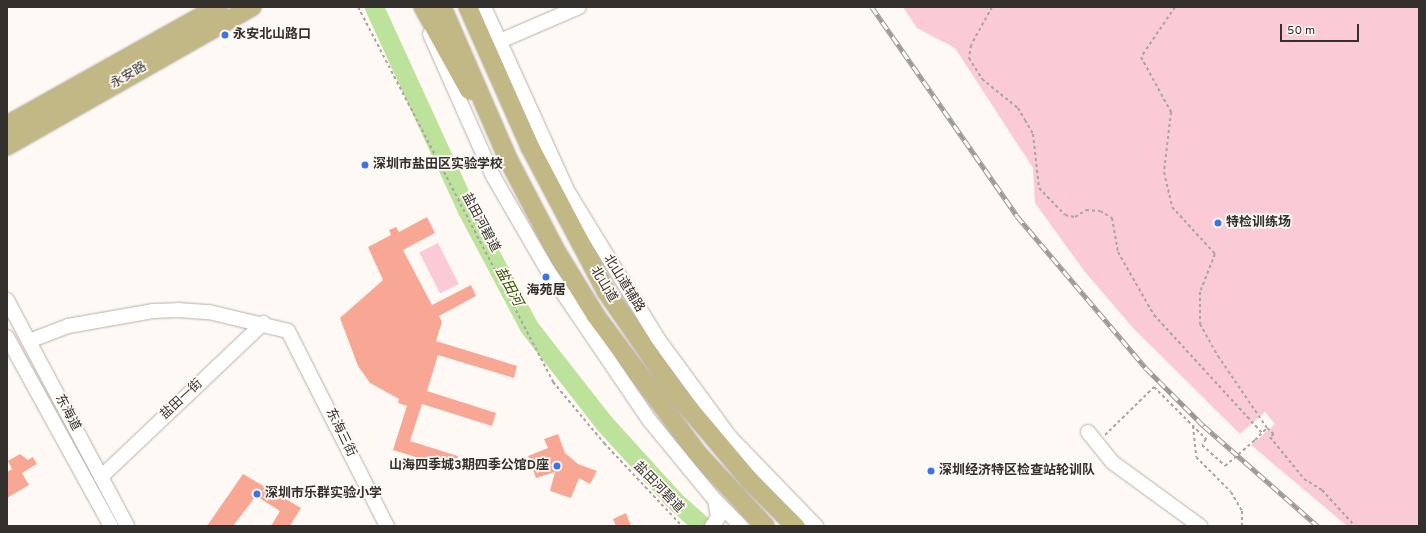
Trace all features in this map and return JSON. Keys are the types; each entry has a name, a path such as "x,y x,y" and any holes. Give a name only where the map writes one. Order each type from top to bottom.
{"main road":[{"name":"永安路","path":"7,126 218,7"},
{"name":"永安路","path":"7,146 252,7"},
{"path":"423,7 459,77 492,121"},
{"name":"北山道","path":"442,7 509,161 545,230 596,316 695,450 765,526"},
{"name":"北山道","path":"468,7 562,196 579,245 639,343 680,399 750,480 795,526"}],"street":[{"path":"420,7 493,176 522,229 611,367 715,500 741,526"},
{"name":"北山道辅路","path":"484,7 500,41 562,196 658,339 730,436 769,479 816,526"},
{"path":"500,41 579,7"},
{"name":"东海道","path":"7,300 127,526"},
{"path":"29,341 68,326 153,311 208,312 263,323"},
{"name":"东海三街","path":"263,323 288,331 294,339 387,526"},
{"name":"盐田一街","path":"101,477 263,323"},
{"name":"东海道","path":"7,337 111,526"},
{"path":"1088,432 1112,462 1200,526"},
{"path":"750,480 769,479"},
{"path":"714,524 718,513 715,500"}],"path":[{"name":"盐田河碧道","path":"358,7 553,382 604,444 682,526"},
{"path":"992,7 971,45 969,58 982,79 1018,108 1033,134 1039,188 1065,215 1075,217 1086,210 1100,211 1112,218 1118,252 1154,315 1262,433"},
{"path":"1175,7 1141,57 1171,112 1164,172 1172,207 1215,254 1200,292 1200,324 1218,356 1267,428 1274,434 1270,437 1304,479 1322,490 1355,526"},
{"path":"1097,443 1154,387 1206,439 1202,445 1225,466 1267,428"},
{"path":"1193,426 1196,457 1231,492 1242,511 1242,526"}],"shaded area":[{"path":"903,7 1419,7 1419,526 1347,526 1251,445 1275,424 1265,412 1240,434 1134,329 1085,272 1035,203 1033,168 955,48 917,28"},
{"path":"438,243 459,284 440,294 419,253"}],"building":[{"path":"427,217 435,233 403,250 432,305 471,285 476,296 439,316 442,322 436,341 517,366 514,378 438,355 427,391 496,413 492,426 422,404 410,441 458,456 454,469 393,450 407,406 398,403 399,399 370,383 358,366 340,318 383,280 368,247 391,235 389,230 396,227 399,232"},
{"name":"山海四季城3期·四季公馆D座","path":"558,434 565,453 578,464 597,471 590,484 579,478 571,498 550,491 555,472 536,478 528,456 548,448 544,439"},
{"path":"20,454 28,460 33,457 37,464 22,473 29,485 7,498 7,472 12,469 8,461"},
{"path":"243,474 301,508 290,526 271,526 280,511 256,496 233,526 207,526"},
{"path":"626,513 631,526 616,526 613,519"}],"waterway":[{"name":"盐田河","path":"374,7 467,210 529,327 604,423 674,500 703,526"}],"railway":[{"path":"872,7 1017,216 1146,368 1204,426 1318,526"}],"place":[{"name":"永安北山路口","path":"225,35"},
{"name":"深圳市盐田区实验学校","path":"365,165"},
{"name":"特检训练场","path":"1218,223"},
{"name":"海苑居","path":"546,277"},
{"name":"山海四季城3期·四季公馆D座","path":"557,466"},
{"name":"深圳经济特区检查站轮训队","path":"931,471"},
{"name":"深圳市乐群实验小学","path":"257,494"}]}
